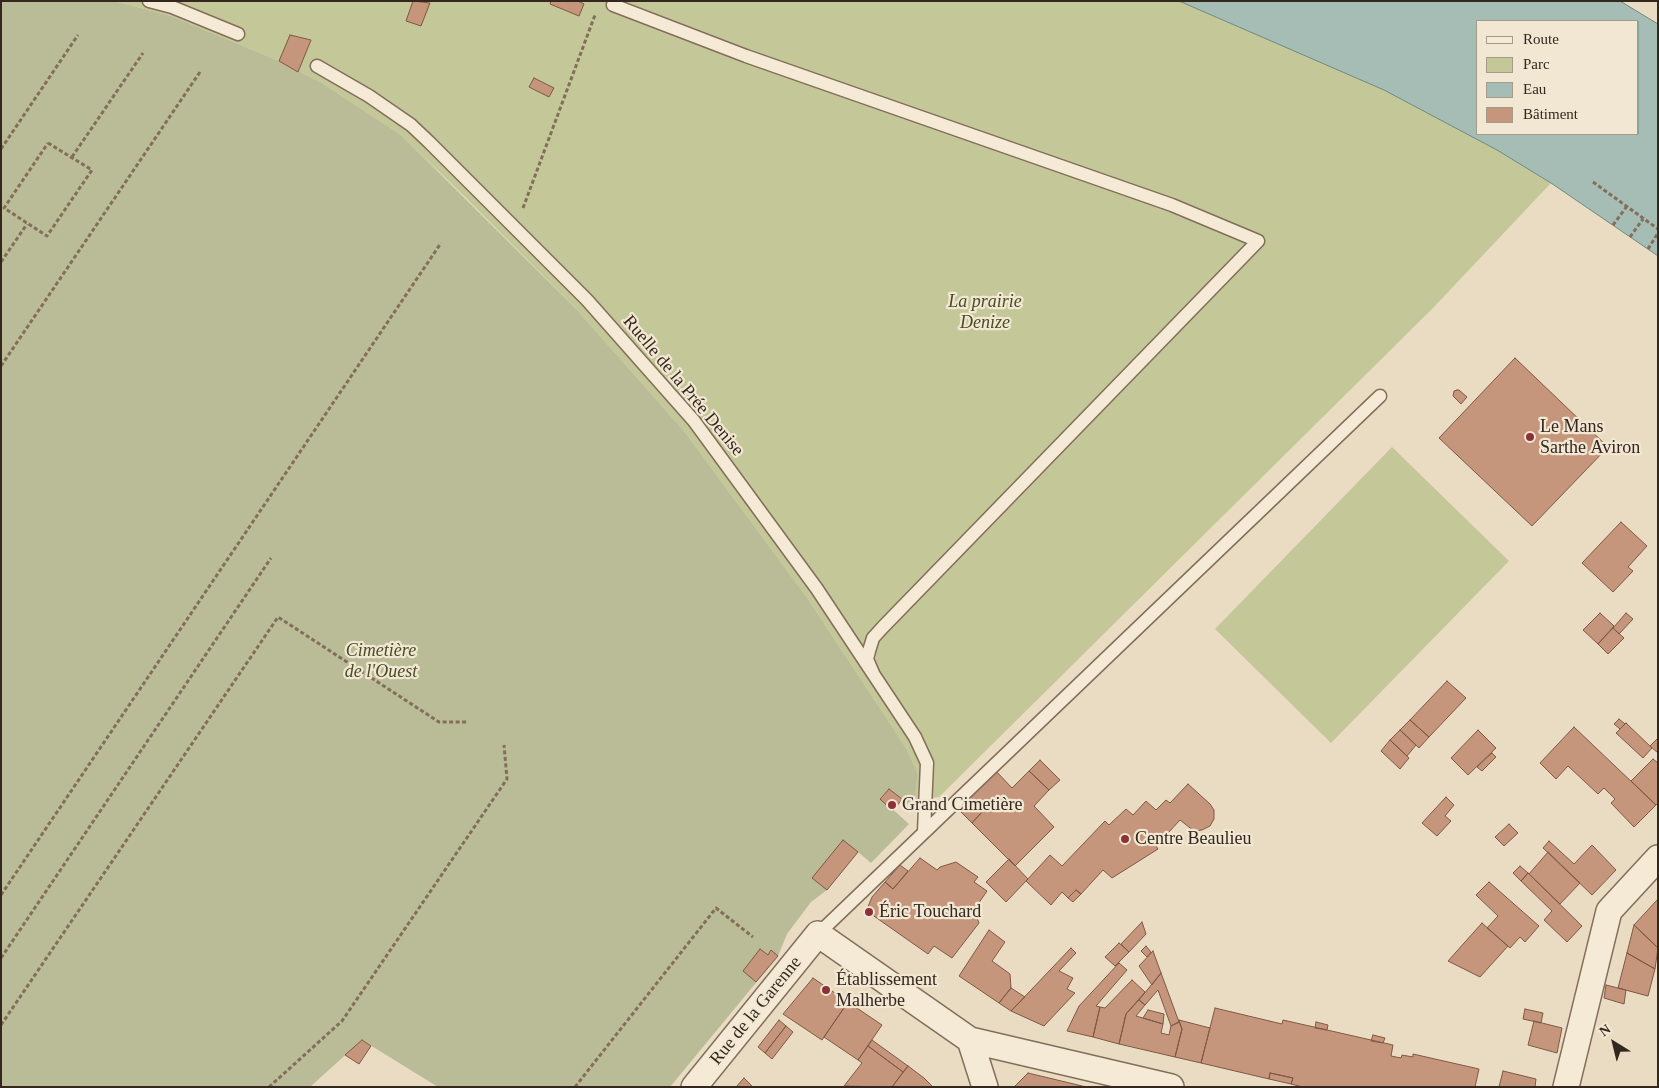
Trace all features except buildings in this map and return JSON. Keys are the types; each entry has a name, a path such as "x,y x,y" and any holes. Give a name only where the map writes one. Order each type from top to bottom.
{"street":[{"path":"1566,1087 1609,911 1658,858"},
{"path":"818,934 970,1040 1171,1087"},
{"name":"Rue de la Garenne","path":"694,1087 818,934"},
{"path":"970,1040 984,1087"}],"lane":[{"path":"149,1 172,7 238,34"},
{"path":"613,5 746,56 1172,205 1258,241 873,638 868,659 873,673"},
{"name":"Ruelle de la Prée Denise","path":"317,66 368,96 411,125 587,300 694,421 817,589 915,737 928,763 924,831"},
{"path":"818,934 1380,396"}],"path":[{"path":"515,228 597,10"},
{"path":"1,149 78,36"},
{"path":"72,157 143,54"},
{"path":"1,366 200,72"},
{"path":"48,143 92,170 47,236 27,224 4,208 48,143"},
{"path":"1593,182 1658,229"},
{"path":"1613,225 1627,206"},
{"path":"1630,237 1643,219"},
{"path":"1,262 27,224"},
{"path":"1648,249 1658,233"},
{"path":"1,896 441,243"},
{"path":"1,958 271,558"},
{"path":"1,1025 278,617 439,722 467,722"},
{"path":"269,1087 342,1021 507,779 504,745"},
{"path":"575,1087 716,908 753,937"}],"green space":[{"name":"Cimetière de l'Ouest","path":"1,1 114,1 171,16 279,61 322,83 401,135 577,310 684,431 808,599 906,748 918,774 913,809 889,789 880,798 909,824 871,863 858,852 827,890 811,902 787,934 778,956 670,1087 438,1087 362,1040 310,1087 1,1087"},
{"name":"La prairie Denize","path":"114,1 1179,1 1384,90 1497,150 1551,183 1433,308 939,797 914,800 918,774 906,748 808,599 684,431 577,310 463,195 401,135 322,83 279,61 171,16"},
{"path":"1392,447 1509,561 1331,743 1215,629"}],"water":[{"path":"1179,1 1620,1 1658,24 1658,256 1551,183 1497,150 1384,90"}],"place":[{"name":"Le Mans Sarthe Aviron","path":"1530,437"},
{"name":"Grand Cimetière","path":"892,805"},
{"name":"Centre Beaulieu","path":"1125,839"},
{"name":"Éric Touchard","path":"869,912"},
{"name":"Établissement Malherbe","path":"826,990"}]}
